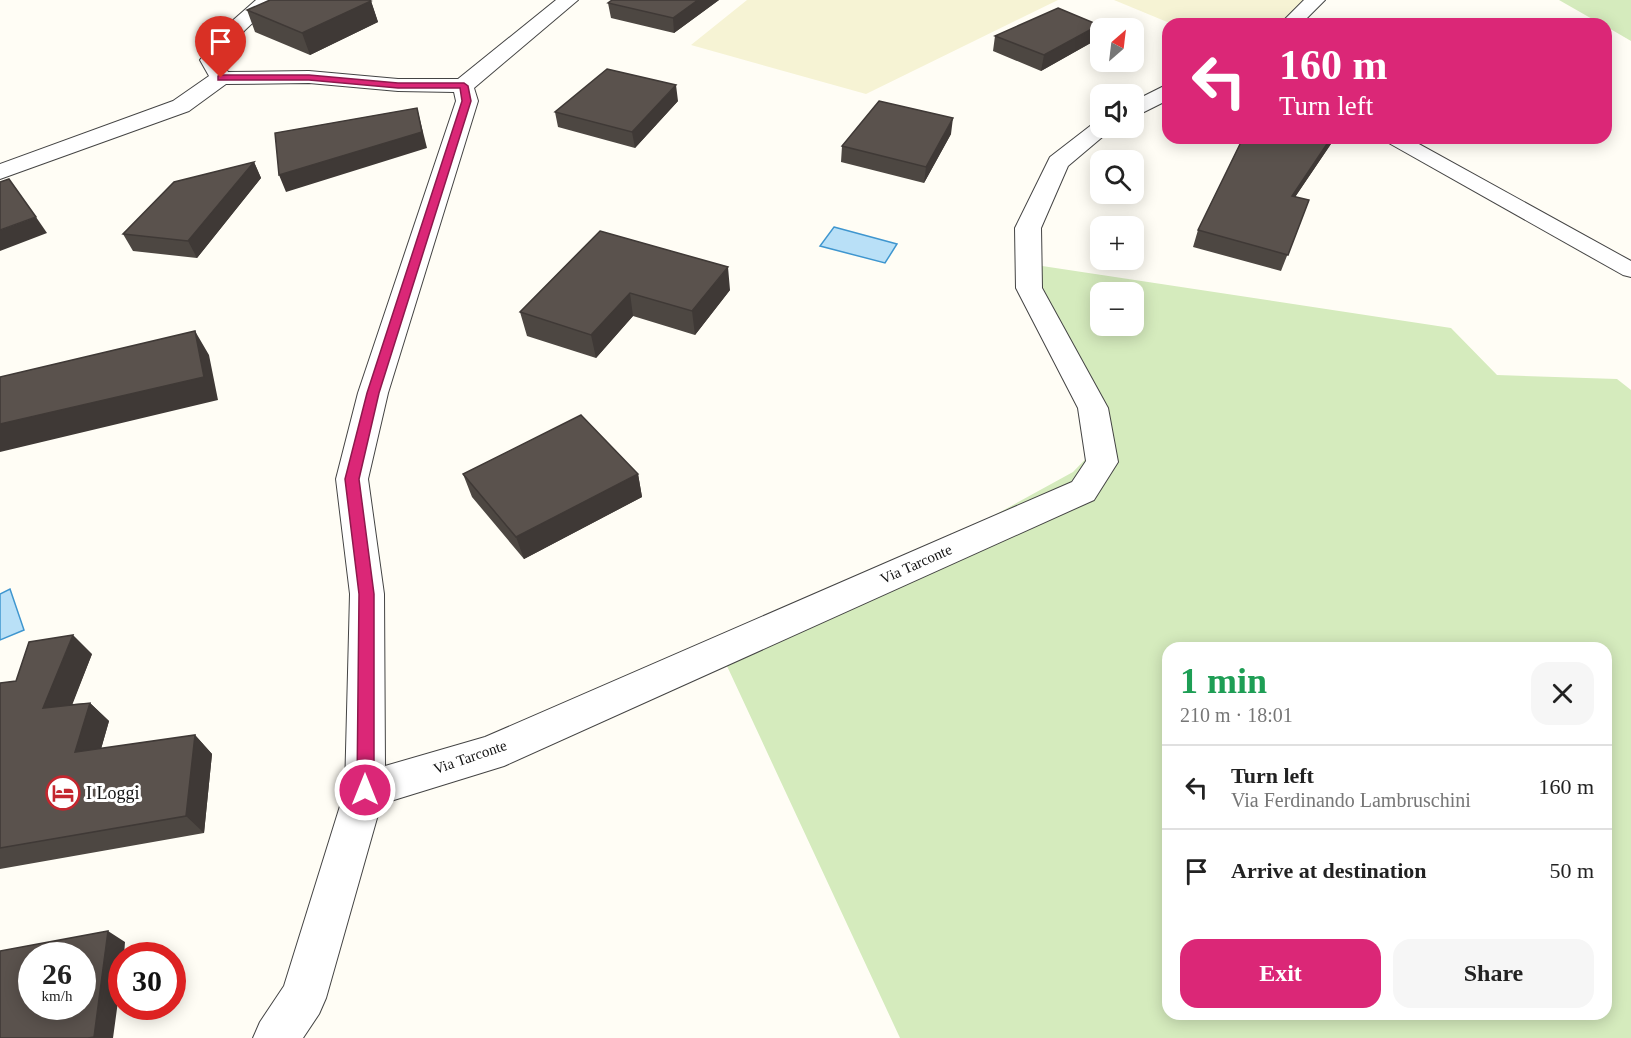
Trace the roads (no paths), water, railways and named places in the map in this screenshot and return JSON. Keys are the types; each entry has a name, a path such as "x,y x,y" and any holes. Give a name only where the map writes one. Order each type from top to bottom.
{"street":[{"path":"221,78 210,60 238,26 267,0"},
{"path":"0,172 181,106 221,78 309,77 398,85 464,86 568,0"},
{"path":"1296,18 1315,0"},
{"path":"276,1038 303,998 365,790 367,594 352,479 373,393 467,101 464,86"},
{"path":"1144,104 1162,94"},
{"name":"Via Tarconte","path":"365,790 490,753 1083,491 1102,462 1093,408 1029,288 1029,228 1058,162 1090,137"}],"lane":[{"path":"1405,144 1631,270"}],"water":[{"path":"834,227 897,244 885,263 820,246"},
{"path":"10,589 24,630 0,640 0,594"}],"place":[{"name":"I Loggi","path":"63,793"}]}
